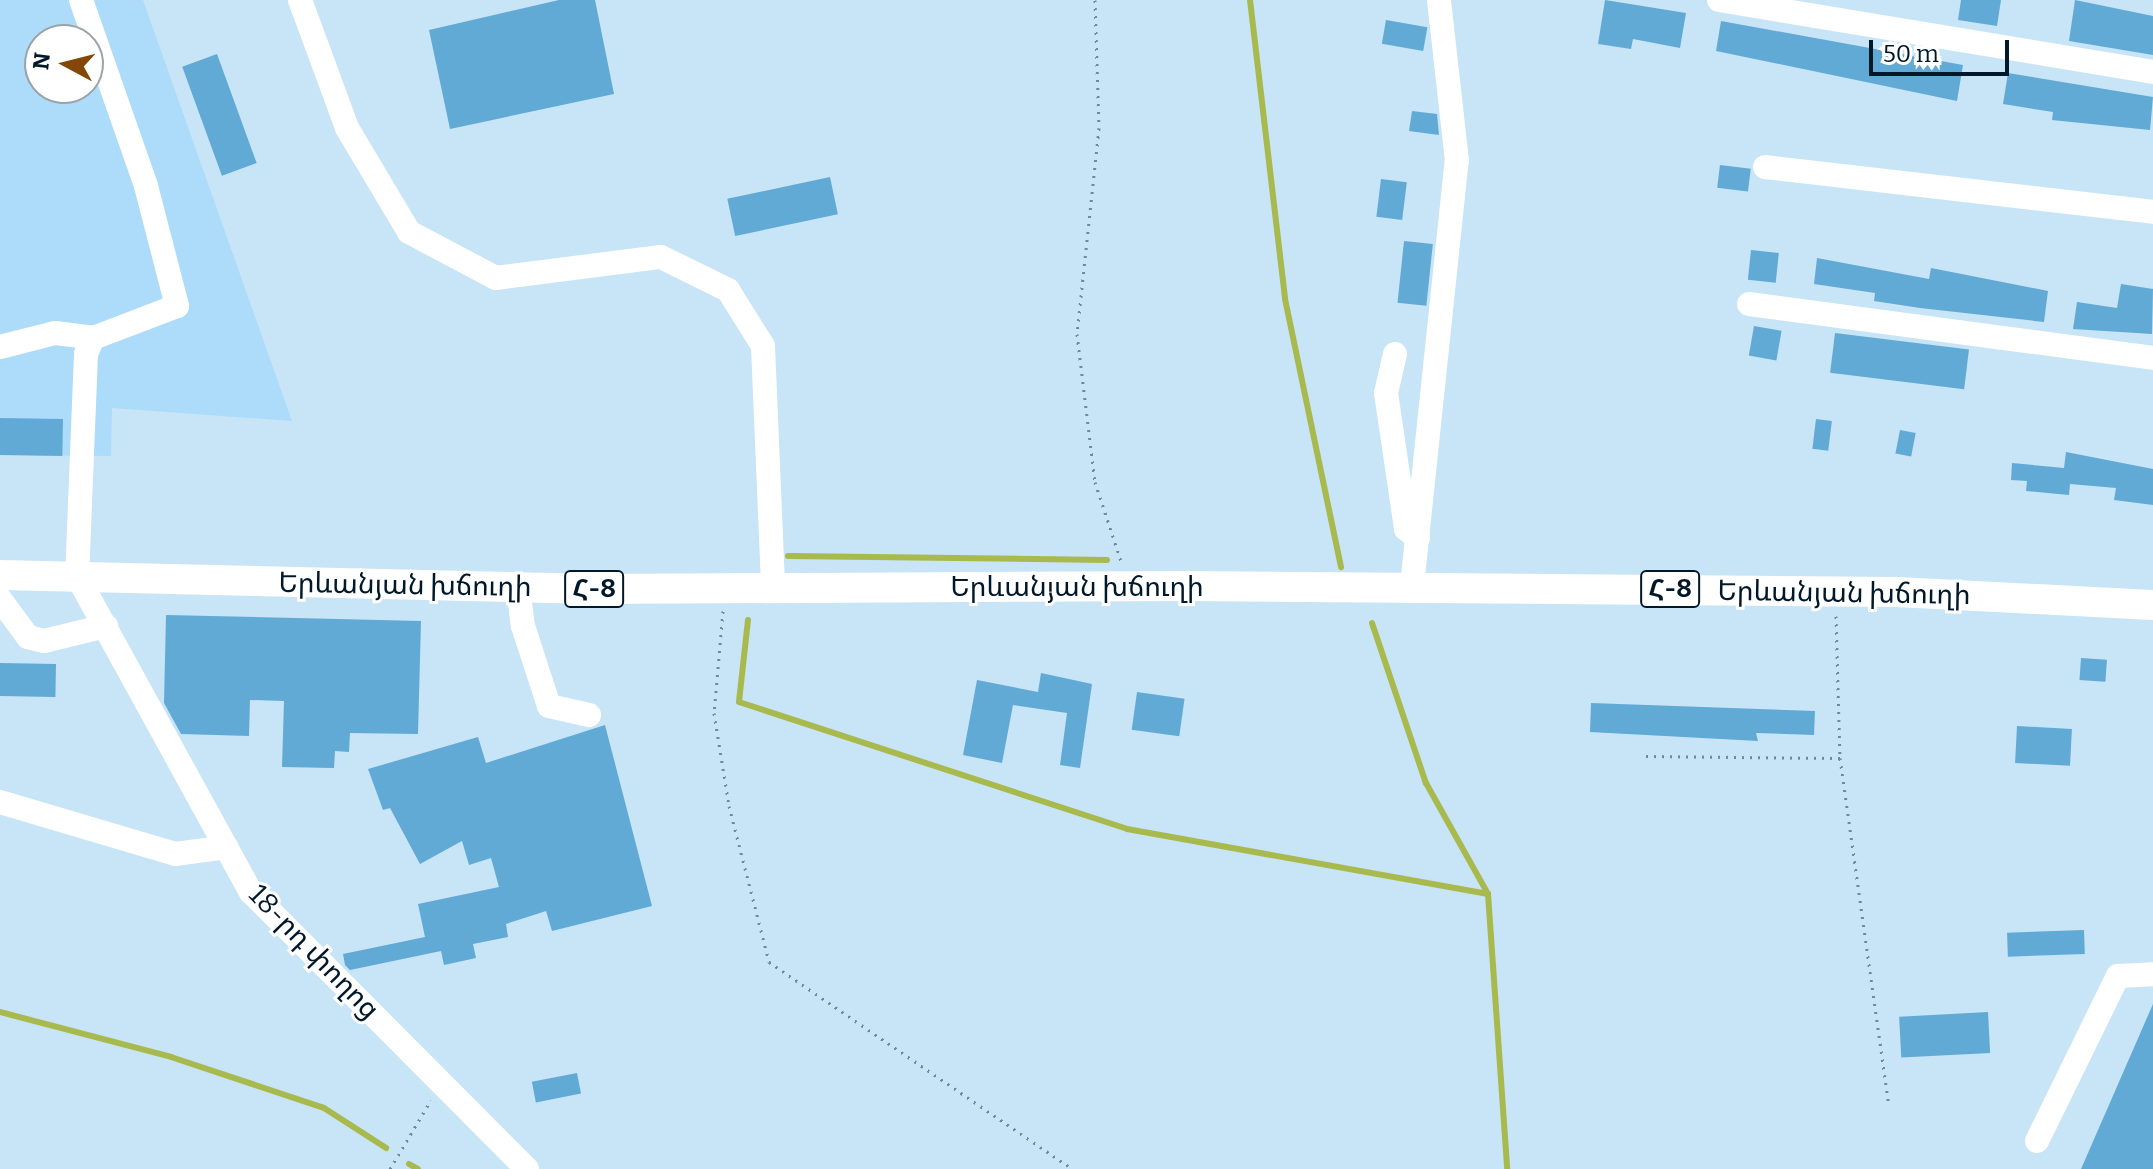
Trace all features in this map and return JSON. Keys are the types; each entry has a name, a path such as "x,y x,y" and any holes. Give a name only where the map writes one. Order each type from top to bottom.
{"main road":[{"name":"Երևանյան խճուղի","path":"0,575 518,587 1412,586 1836,592 2153,605"}],"street":[{"path":"0,347 55,333 93,338 177,306 146,186 81,0"},
{"path":"300,0 347,128 409,232 496,278 661,257 728,290 763,346 773,587"},
{"path":"1412,586 1457,161 1439,0"},
{"path":"1719,0 2153,72"},
{"path":"1765,167 2153,212"},
{"path":"1749,304 2153,358"},
{"path":"77,576 86,354 93,338"},
{"path":"1395,354 1386,393 1406,529 1418,538"},
{"name":"18-րդ փողոց","path":"77,576 251,892 527,1169"},
{"path":"518,587 523,626 549,706 589,715"},
{"path":"0,599 28,637 44,641 106,626"},
{"path":"0,802 175,854 227,847"},
{"path":"2037,1141 2118,976 2153,974"}],"path":[{"path":"1095,0 1099,128 1077,334 1095,482 1130,587"},
{"path":"727,588 714,713 729,806 769,962 1072,1169"},
{"path":"1836,592 1840,758 1889,1105"},
{"path":"1646,756 1840,758"},
{"path":"390,1169 442,1084"}],"shaded area":[{"path":"0,0 143,0 292,421 112,408 111,456 0,455"}],"building":[{"path":"559,0 595,0 614,94 450,129 429,30"},
{"path":"1605,0 1686,13 1680,48 1633,39 1631,49 1598,44"},
{"path":"1961,0 2001,0 1997,26 1958,20"},
{"path":"2075,0 2153,16 2153,55 2069,41"},
{"path":"1386,20 1427,27 1423,51 1382,44"},
{"path":"1721,21 1963,65 1957,101 1716,51"},
{"path":"217,54 257,163 222,176 182,67"},
{"path":"2008,73 2153,97 2150,130 2052,120 2053,112 2003,104"},
{"path":"1412,111 1437,114 1439,135 1409,131"},
{"path":"1720,165 1751,169 1748,192 1717,188"},
{"path":"830,177 838,214 735,236 727,199"},
{"path":"1381,179 1407,182 1402,220 1376,217"},
{"path":"1404,241 1433,244 1426,306 1398,303"},
{"path":"1751,250 1779,253 1776,283 1748,280"},
{"path":"1817,258 1929,279 1931,268 2048,291 2044,322 1874,301 1875,293 1814,284"},
{"path":"2121,284 2153,289 2152,334 2073,329 2077,302 2117,308"},
{"path":"1754,326 1782,331 1776,360 1749,356"},
{"path":"1835,333 1969,349 1964,389 1830,373"},
{"path":"0,418 63,419 62,456 0,455"},
{"path":"1816,419 1832,421 1828,451 1812,449"},
{"path":"1900,430 1916,433 1911,457 1895,454"},
{"path":"2066,452 2153,469 2153,505 2114,500 2116,488 2070,484 2069,495 2026,491 2027,481 2011,480 2012,463 2064,468"},
{"path":"166,615 421,621 418,734 350,733 349,752 335,751 334,768 282,767 284,701 250,700 249,736 181,734 164,703"},
{"path":"2081,658 2107,660 2105,682 2079,680"},
{"path":"0,663 56,664 55,697 0,696"},
{"path":"1041,673 1092,684 1080,768 1060,765 1067,713 1013,705 1002,763 963,755 977,680 1038,692"},
{"path":"1137,692 1185,699 1179,736 1132,730"},
{"path":"1591,703 1815,711 1814,735 1756,733 1758,741 1590,732"},
{"path":"605,725 652,906 552,931 546,911 506,924 508,937 473,944 476,958 444,965 441,951 350,970 345,965 343,954 425,937 418,904 499,887 491,858 469,865 462,841 420,864 390,808 383,810 368,769 478,737 486,763"},
{"path":"2017,726 2072,729 2070,766 2015,763"},
{"path":"2084,930 2085,954 2008,957 2007,933"},
{"path":"2153,1004 2153,1169 2081,1169"},
{"path":"1988,1012 1990,1053 1901,1058 1899,1017"},
{"path":"577,1073 581,1094 536,1102 532,1082"}],"waterway":[{"path":"1250,0 1285,299 1341,567"},
{"path":"788,556 1107,560"},
{"path":"748,620 739,702 1127,829 1488,894"},
{"path":"1372,623 1426,783 1488,894 1507,1169"},
{"path":"0,1012 171,1057 324,1108 386,1148"},
{"path":"409,1164 418,1169"}]}
